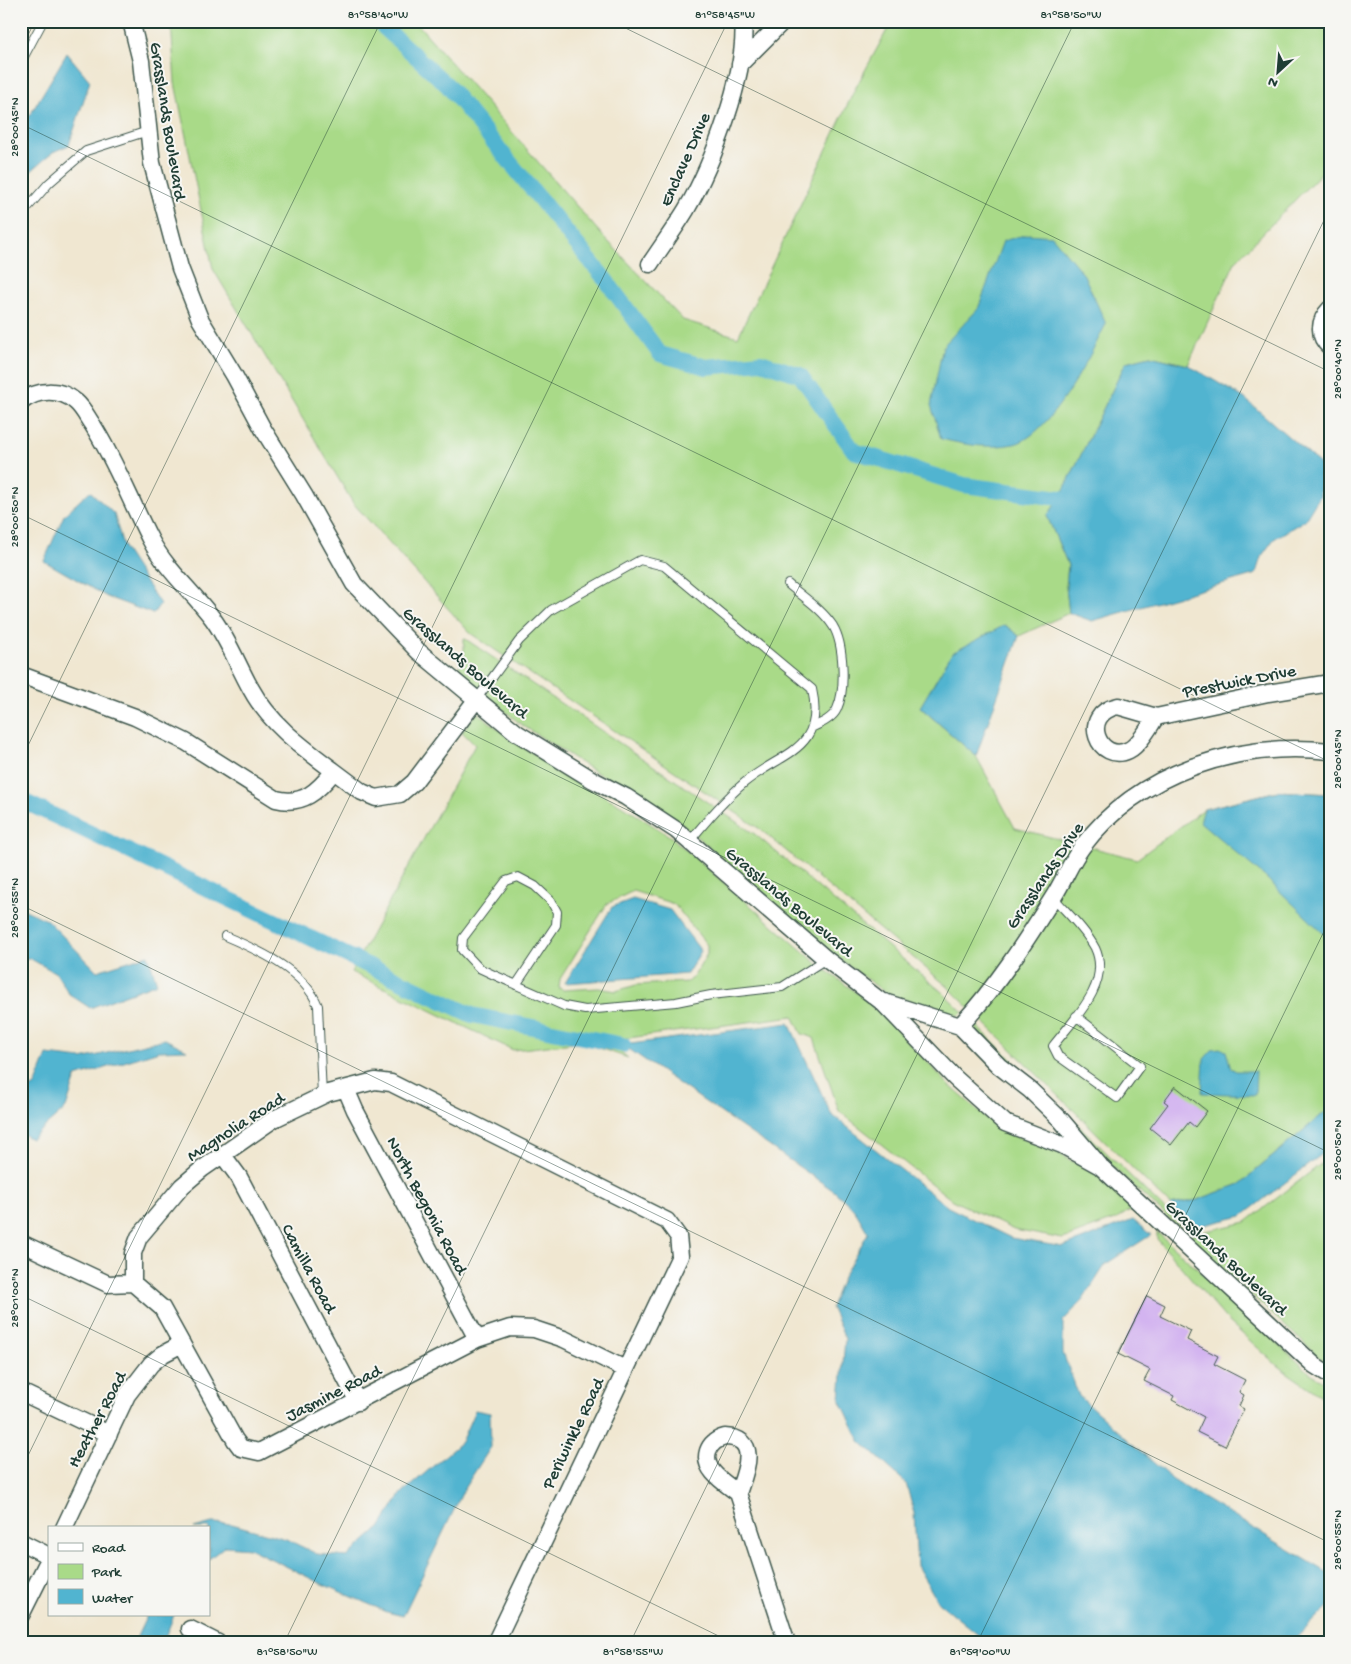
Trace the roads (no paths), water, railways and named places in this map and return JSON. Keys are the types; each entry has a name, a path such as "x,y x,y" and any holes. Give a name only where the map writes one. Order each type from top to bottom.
{"street":[{"name":"Grasslands Boulevard","path":"131,21 141,61 152,163 180,268 200,319 354,584 418,651 516,733 593,780 626,797 676,830 826,959 882,1002 955,1078 1005,1123 1062,1145 1100,1166"},
{"name":"Enclave Drive","path":"650,264 687,208 714,147 735,90 745,36 743,21"},
{"path":"740,64 782,21"},
{"path":"1330,309 1324,315 1320,331 1322,338 1330,347"},
{"path":"21,402 30,396 42,392 58,392 80,406 120,473 150,538 164,562 212,618 227,642 251,690 265,710 297,743 362,792 376,798 400,794 414,782 476,700"},
{"path":"21,675 92,700 186,742 276,799 285,801 302,800 311,796 334,771"},
{"name":"Prestwick Drive","path":"1156,717 1268,693 1330,683"},
{"name":"Grasslands Drive","path":"960,1026 996,982 1053,897 1082,848 1111,814 1141,790 1191,767 1246,753 1307,748 1330,751"},
{"name":"Grasslands Boulevard","path":"882,1002 960,1026 999,1066 1030,1090 1061,1120 1100,1166 1293,1346 1330,1375"},
{"name":"Magnolia Road","path":"133,1283 133,1254 138,1237 182,1186 222,1154 274,1119 322,1096 375,1081 391,1083 667,1221 674,1228 679,1240"},
{"name":"North Begonia Road","path":"346,1089 354,1110 477,1339"},
{"name":"Camilla Road","path":"222,1154 239,1177 358,1402"},
{"name":"Periwinkle Road","path":"495,1643 680,1256 679,1240"},
{"path":"21,1243 108,1284 133,1283"},
{"name":"Jasmine Road","path":"133,1283 162,1308 235,1440 242,1448 250,1451 259,1452 477,1339 510,1328 534,1329 564,1339 626,1369"},
{"name":"Heather Road","path":"65,1526 127,1395 138,1378 163,1354 182,1344"},
{"path":"21,1392 109,1434"},
{"path":"738,1493 787,1643"},
{"path":"21,1542 48,1556"},
{"path":"21,1615 48,1559"},
{"path":"190,1629 218,1643"}],"lane":[{"path":"21,62 43,21"},
{"path":"21,215 49,183 86,151 148,131"},
{"path":"476,700 519,642 551,610 640,560 664,566 812,688 816,707 813,727 798,748 744,782 709,817 689,842"},
{"path":"788,584 826,616 841,644 842,666 837,709 827,721 813,727"},
{"path":"516,985 556,924 557,912 551,901 535,886 518,877 506,881 463,938 462,950 478,968 516,985 564,1006 594,1010 676,1002 711,995 782,988 826,959"},
{"path":"1053,897 1084,931 1095,949 1100,965 1098,984 1053,1046 1058,1056 1117,1098 1140,1066 1076,1016"},
{"path":"225,936 246,945 283,967 314,994 318,1006 322,1096"}],"water":[{"path":"67,53 90,81 69,145 53,152 21,180 21,130"},
{"path":"1028,234 1052,236 1084,275 1106,324 1068,393 1055,411 1028,438 1014,444 996,446 968,445 941,439 931,405 943,346 978,309 1003,241"},
{"path":"1150,356 1188,365 1244,398 1320,464 1320,496 1305,520 1274,539 1261,557 1256,574 1092,621 1069,613 1066,587 1068,565 1047,516 1060,498 1126,362"},
{"path":"90,491 114,514 124,549 160,604 153,614 107,597 44,561 64,515"},
{"path":"1005,625 1019,636 976,756 920,707 952,653"},
{"path":"1278,791 1330,794 1330,981 1326,974 1325,935 1265,877 1200,822 1204,809"},
{"path":"633,899 670,910 701,951 687,974 565,983 612,907"},
{"path":"21,908 47,920 97,971 148,955 157,983 90,1008 69,994 56,973 29,958 21,960"},
{"path":"789,1023 831,1114 948,1207 1011,1238 1063,1247 1133,1220 1151,1235 1106,1264 1082,1301 1063,1321 1063,1353 1079,1396 1173,1480 1330,1574 1330,1605 1291,1643 988,1643 938,1602 917,1566 914,1513 906,1483 860,1441 840,1399 845,1339 831,1307 843,1277 868,1233 854,1209 834,1191 623,1045"},
{"path":"165,1039 187,1050 159,1051 76,1077 66,1108 31,1139 21,1133 21,1094 35,1086 47,1055 82,1059"},
{"path":"1220,1048 1226,1051 1231,1068 1236,1071 1256,1071 1255,1095 1202,1093 1204,1059 1213,1049"},
{"path":"1330,1108 1330,1148 1242,1216 1191,1228 1170,1205 1197,1200 1240,1184"},
{"path":"475,1410 490,1413 491,1447 465,1487 403,1616 387,1612 320,1583 249,1548 225,1546 210,1558 210,1526 201,1526 212,1523 232,1524 286,1539 317,1554 347,1557 380,1528 402,1493 461,1442"},
{"path":"147,1616 174,1616 163,1643 134,1643"}],"waterway":[{"path":"377,21 447,85 605,279 660,354 706,367 761,362 800,375 854,451 964,485 1060,498"},
{"path":"21,800 472,1015 623,1045"}]}
